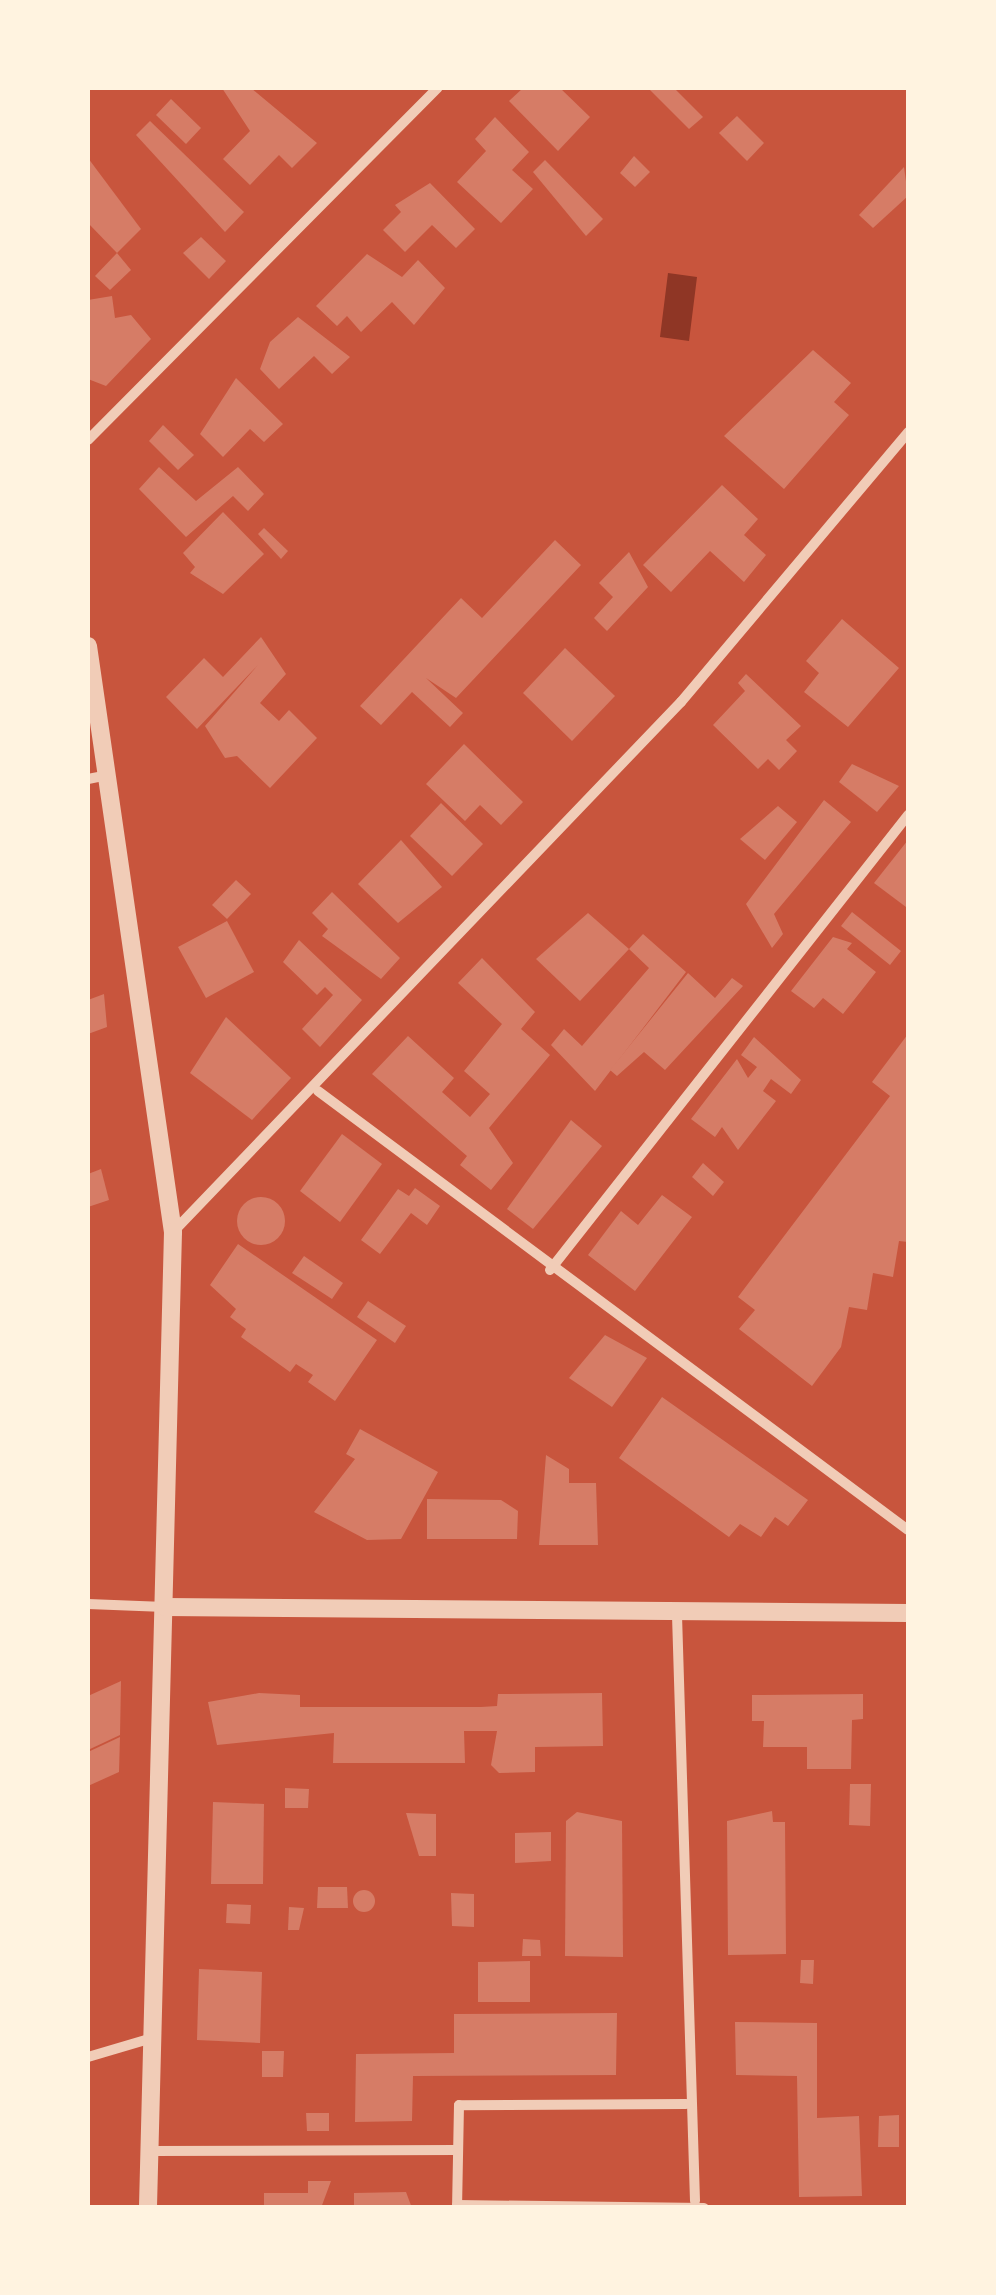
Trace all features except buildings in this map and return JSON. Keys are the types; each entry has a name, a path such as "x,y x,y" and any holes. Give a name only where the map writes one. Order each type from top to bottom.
{"street":[{"path":"88,440 437,88"},
{"path":"174,1232 318,1091 681,702 908,432"},
{"path":"88,646 110,775 174,1232 148,2208"},
{"path":"88,779 110,775"},
{"path":"550,1270 908,815"},
{"path":"318,1091 550,1270 908,1530"},
{"path":"88,1604 677,1615 908,1613"},
{"path":"677,1615 686,2104 700,2204 457,2205 458,2105 686,2104"},
{"path":"88,2057 152,2038"},
{"path":"150,2151 455,2150"}],"shaded area":[{"path":"668,273 697,277 689,341 660,337"}]}
